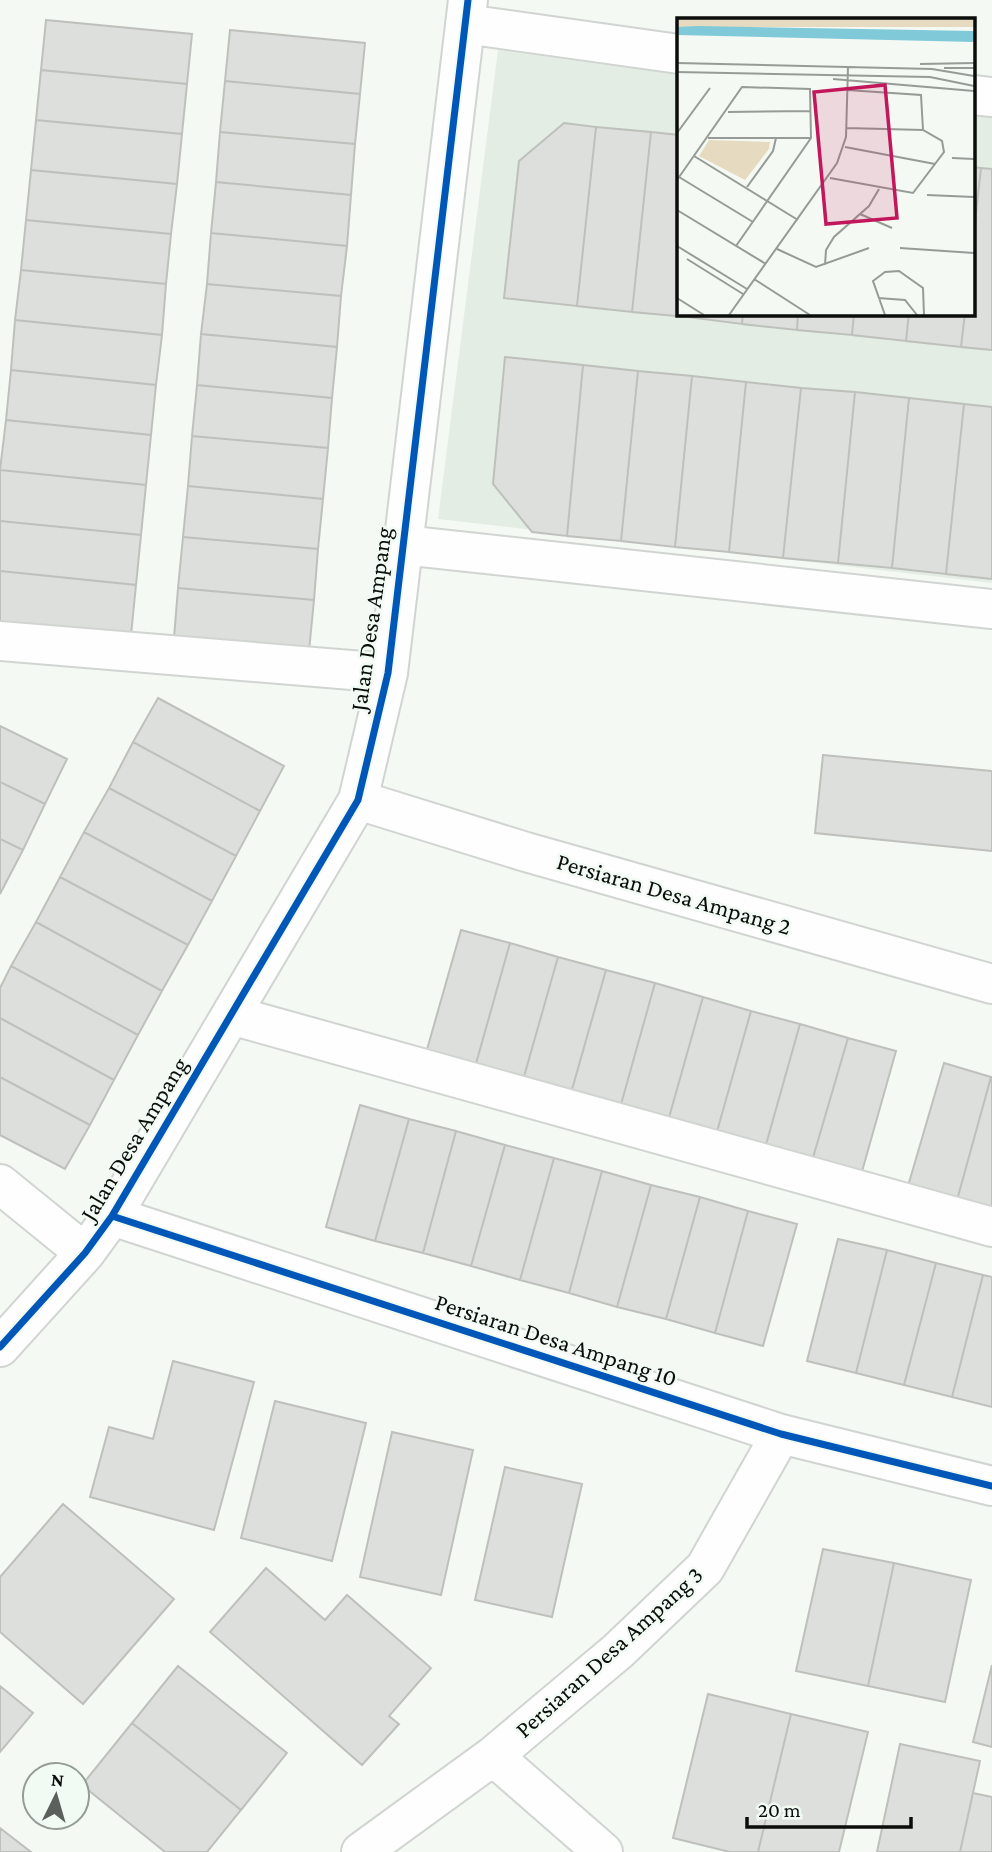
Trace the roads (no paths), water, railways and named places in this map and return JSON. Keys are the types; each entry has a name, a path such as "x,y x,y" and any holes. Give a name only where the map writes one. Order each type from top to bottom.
{"street":[{"path":"466,12 677,54"},
{"name":"Jalan Desa Ampang","path":"0,1347 85,1253 112,1216 358,800 388,673 466,12"},
{"path":"974,94 992,97"},
{"path":"402,545 992,609"},
{"path":"0,641 388,673"},
{"name":"Persiaran Desa Ampang 2","path":"358,800 526,852 992,984"},
{"path":"231,1015 992,1227"},
{"path":"0,1184 85,1253"},
{"name":"Persiaran Desa Ampang 10","path":"112,1216 781,1434 992,1486"},
{"name":"Persiaran Desa Ampang 3","path":"361,1852 493,1756 618,1651 705,1568 781,1434"},
{"name":"Persiaran Desa Ampang 3","path":"493,1756 603,1852"}]}
